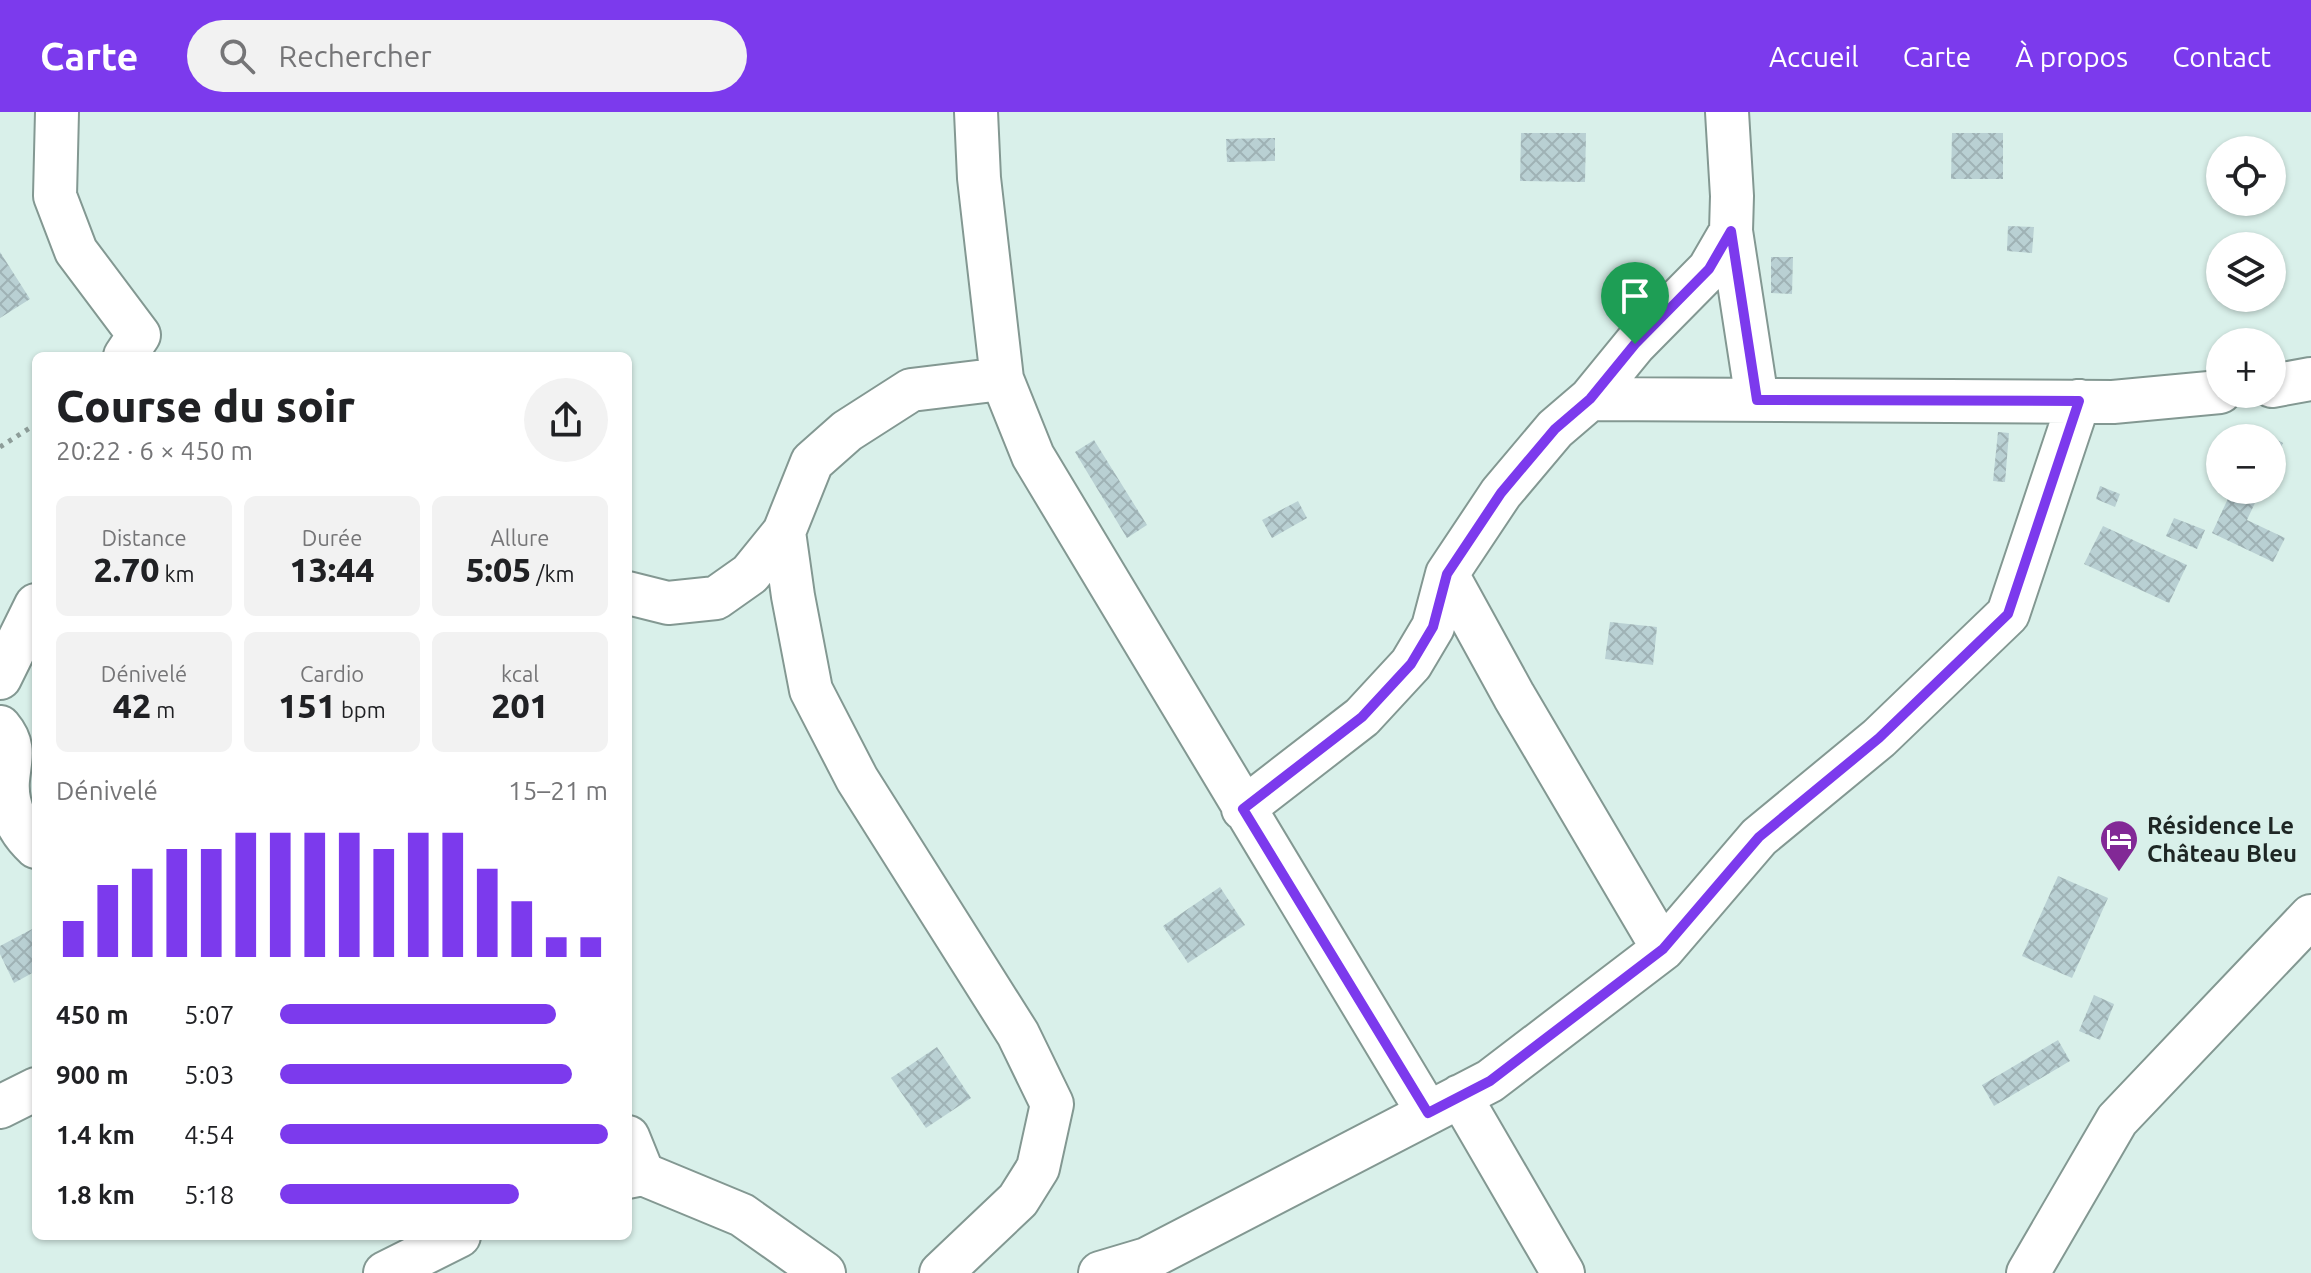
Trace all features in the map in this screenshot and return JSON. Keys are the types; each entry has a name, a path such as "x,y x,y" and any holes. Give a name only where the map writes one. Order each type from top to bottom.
{"street":[{"path":"57,112 55,196 76,251 139,335 128,352"},
{"path":"976,112 979,178 1002,379 1033,456 1243,809 1563,1273"},
{"path":"1727,112 1731,231 1757,400"},
{"path":"1243,809 1362,717 1411,664 1433,627 1447,574 1501,493 1555,429 1590,399 1635,344 1709,269 1731,231"},
{"path":"632,594 668,603 716,598 750,574 784,532 812,462 847,431 911,390 1002,379"},
{"path":"2286,383 2311,379"},
{"path":"1590,399 2113,402 2206,393"},
{"path":"1100,1273 1147,1266 1490,1081 1663,949 1759,837 1879,738 2008,614 2079,401"},
{"path":"784,532 811,690 857,779 1018,1034 1052,1104 1038,1168 1018,1200 941,1273"},
{"path":"1447,574 1514,696 1663,949"},
{"path":"0,678 32,613"},
{"path":"0,727 14,751 8,780 9,808 32,841"},
{"path":"2028,1273 2117,1120 2311,916"},
{"path":"0,1107 32,1091"},
{"path":"633,1163 742,1215 824,1273"},
{"path":"385,1273 451,1240"}],"path":[{"path":"0,447 32,427"}],"building":[{"path":"1521,133 1586,133 1585,182 1520,181"},
{"path":"1952,133 2003,133 2003,179 1951,179"},
{"path":"1275,138 1275,161 1227,162 1226,139"},
{"path":"2008,226 2034,227 2032,253 2007,251"},
{"path":"0,252 30,299 0,318"},
{"path":"1771,257 1793,257 1792,294 1771,293"},
{"path":"1998,432 2009,433 2005,482 1993,481"},
{"path":"1094,440 1147,525 1127,538 1075,452"},
{"path":"2100,486 2120,494 2115,507 2096,499"},
{"path":"1298,501 1307,518 1272,538 1262,520"},
{"path":"2225,504 2254,504 2247,520 2285,538 2273,562 2212,533"},
{"path":"2174,518 2205,530 2197,549 2166,536"},
{"path":"2103,526 2187,565 2169,603 2084,564"},
{"path":"1610,622 1657,627 1653,665 1605,659"},
{"path":"2058,876 2108,898 2072,978 2022,956"},
{"path":"1220,887 1245,925 1188,963 1163,926"},
{"path":"32,929 32,973 14,983 0,954 0,946"},
{"path":"2094,995 2114,1004 2100,1040 2079,1031"},
{"path":"2058,1040 2070,1061 1994,1106 1982,1085"},
{"path":"937,1047 971,1098 926,1128 891,1078"}],"place":[{"name":"Résidence Le Château Bleu","path":"2119,873"}],"route":[{"path":"1731,231 1757,400 2079,401 2008,614 1879,738 1759,837 1663,949 1490,1081 1428,1113 1243,809 1362,717 1411,664 1433,627 1447,574 1501,493 1555,429 1590,399 1635,344 1709,269 1731,231"}]}
